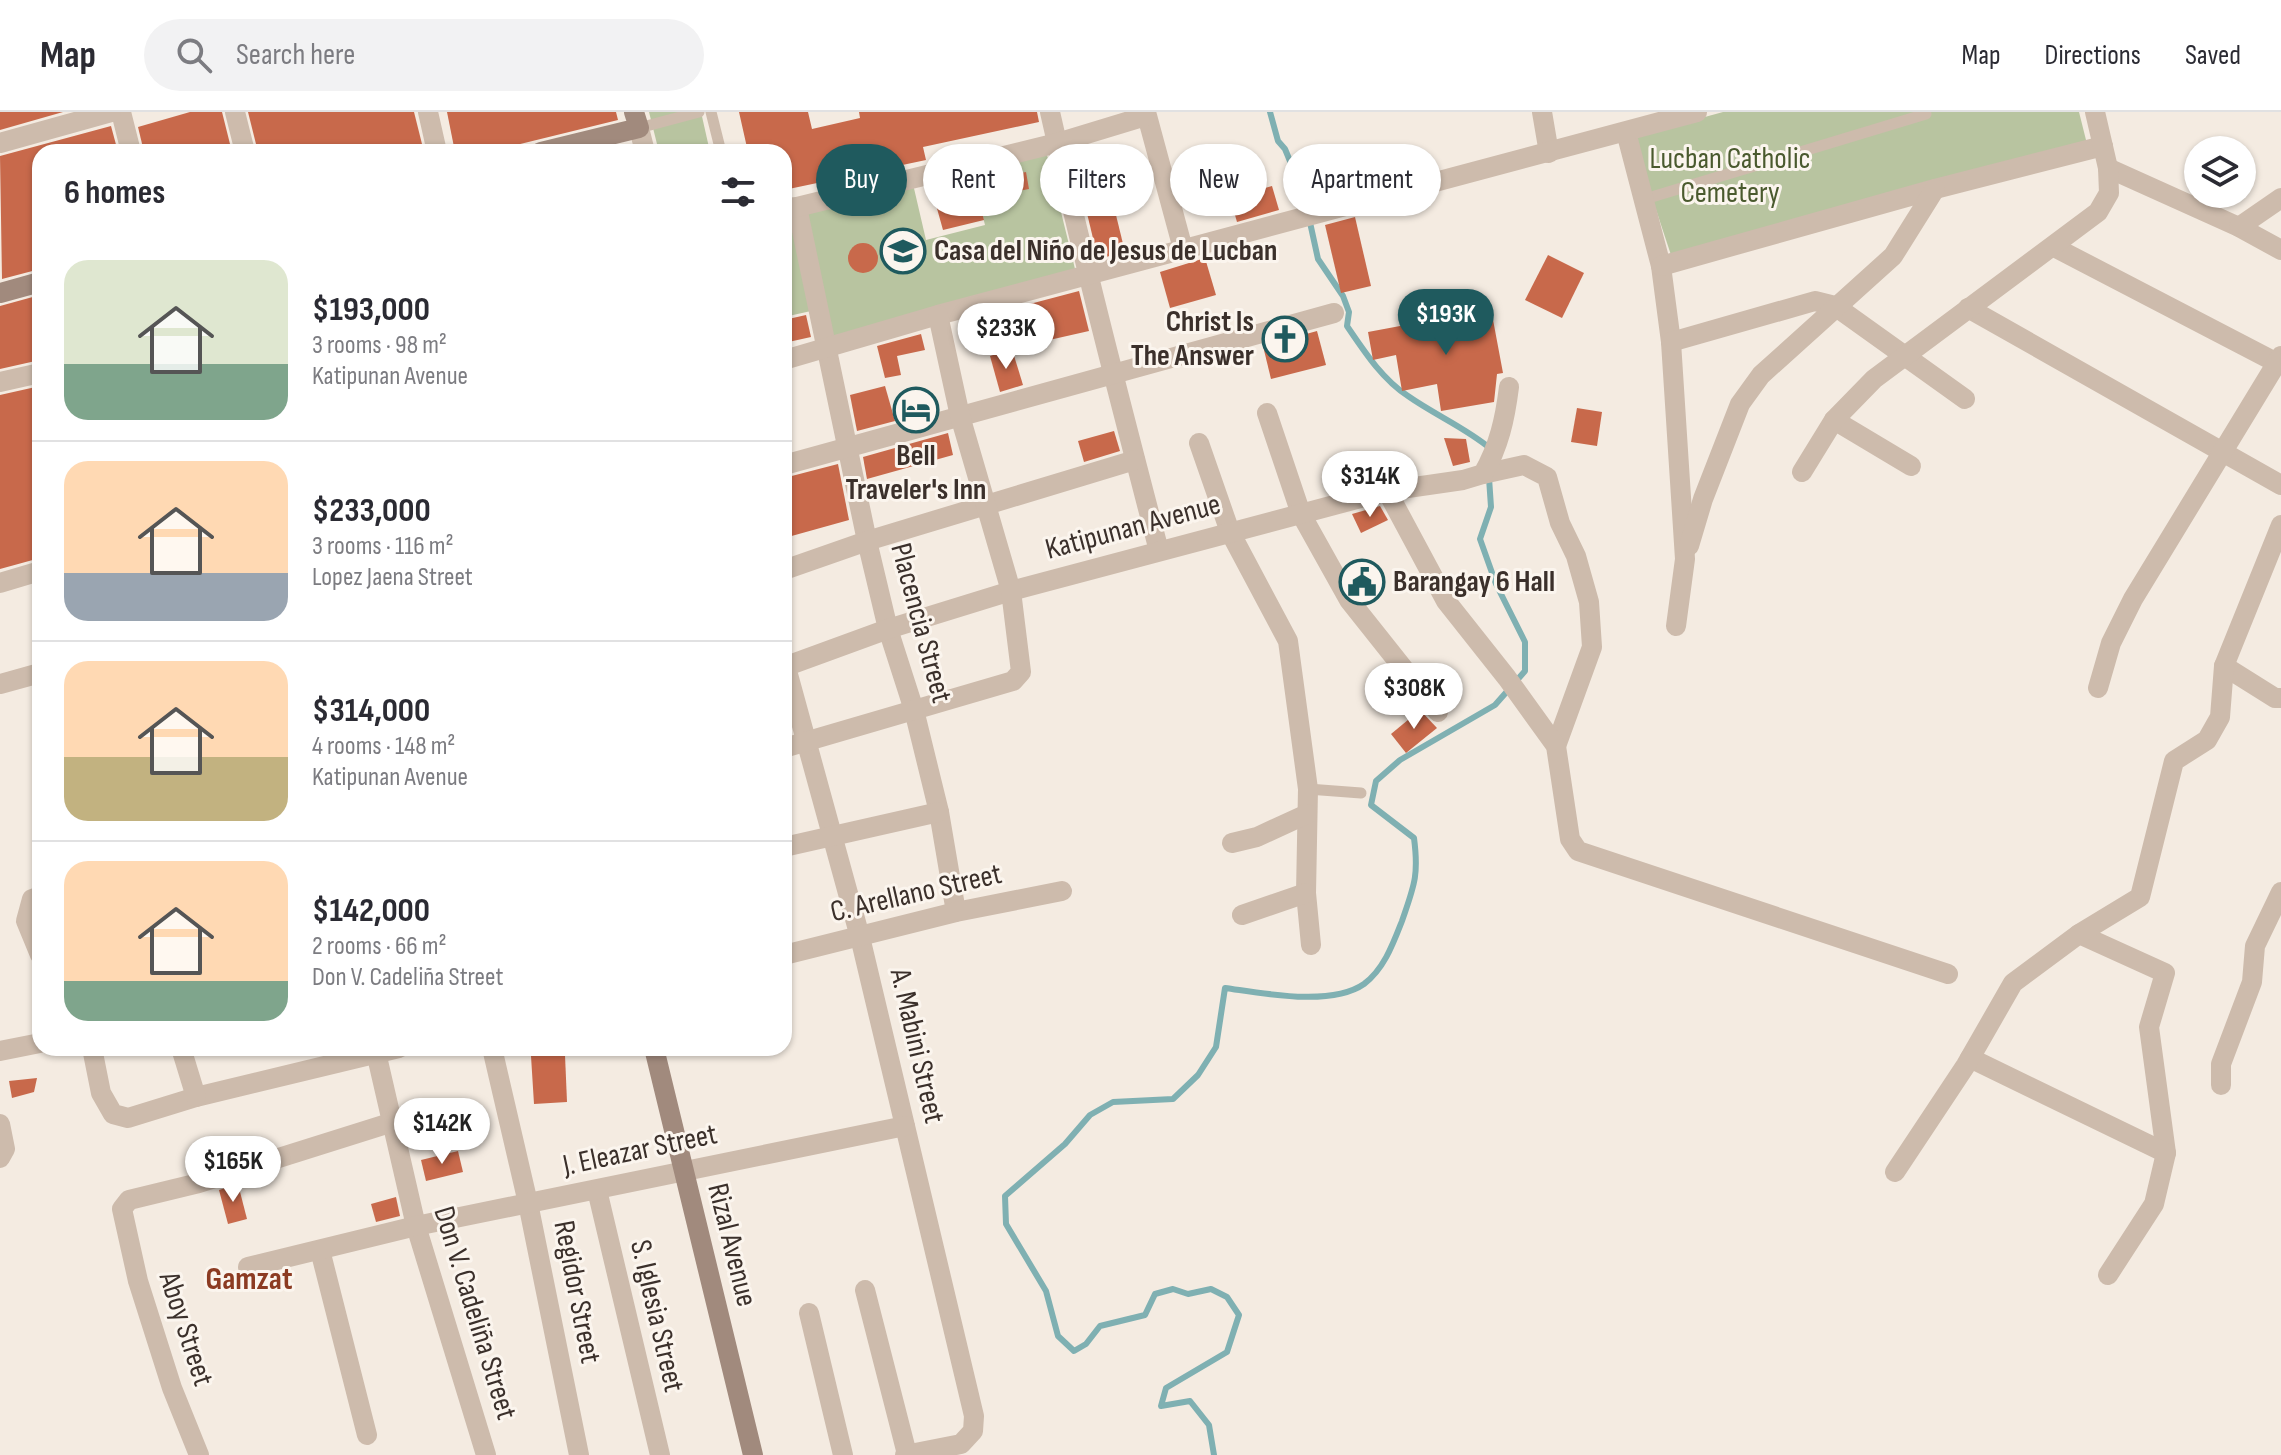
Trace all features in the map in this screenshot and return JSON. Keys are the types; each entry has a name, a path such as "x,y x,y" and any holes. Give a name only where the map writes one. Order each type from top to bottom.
{"main road":[{"path":"565,144 636,120"},
{"path":"0,293 32,284"},
{"name":"Rizal Avenue","path":"656,1056 753,1455"}],"street":[{"path":"0,143 111,112"},
{"path":"121,112 129,144"},
{"path":"235,112 243,144"},
{"path":"428,112 435,144"},
{"path":"1050,112 1091,276 1111,373 1159,551"},
{"path":"1542,112 1549,153"},
{"path":"792,358 938,315 1697,112"},
{"path":"1802,472 1834,420 1874,379 2098,212 2109,193 2108,168 2095,112"},
{"path":"792,208 1057,143 1146,114 1183,249"},
{"path":"636,120 643,144"},
{"path":"1626,132 1661,266 1671,342 1685,559"},
{"path":"1661,266 1935,189 2103,146"},
{"path":"2108,168 2239,227 2281,250"},
{"path":"1676,626 1685,559 1703,499 1740,404 1761,375 1893,256 1935,189"},
{"path":"2239,227 2281,198"},
{"name":"Placencia Street","path":"792,212 888,629 914,710 939,812 956,912"},
{"path":"2054,247 2279,360 2118,626 2098,688"},
{"path":"1671,342 1815,301 1835,306 1965,399"},
{"path":"1968,308 2281,485"},
{"path":"792,463 1334,313"},
{"path":"792,746 1013,681 1021,672 1011,591 960,416 938,315"},
{"path":"0,382 32,375"},
{"path":"1489,465 1505,424 1509,387"},
{"path":"1267,413 1301,514 1349,600 1438,712"},
{"path":"1834,420 1911,466"},
{"path":"1199,443 1230,532 1288,641 1308,789 1306,893 1311,945"},
{"path":"792,567 867,541 1135,460"},
{"name":"Katipunan Avenue","path":"792,662 1011,591 1159,551 1387,491 1463,480 1489,465 1524,465 1547,477 1589,602 1592,647 1556,746"},
{"path":"1387,491 1446,601 1556,746 1570,839 1578,851 1948,974"},
{"path":"1895,1172 1970,1058 2013,983 2079,934 2140,897 2174,761 2207,740 2220,717 2224,666 2281,525"},
{"path":"0,583 32,573"},
{"path":"2224,666 2275,698 2281,698"},
{"path":"0,684 32,675"},
{"name":"A. Mabini Street","path":"792,688 860,937 974,1416 973,1431 961,1444 906,1455"},
{"path":"792,845 939,812"},
{"path":"1232,843 1257,837 1307,814"},
{"name":"C. Arellano Street","path":"792,953 956,912 1062,891"},
{"path":"2221,1085 2221,1064 2252,982 2255,946 2281,892"},
{"path":"1242,915 1306,893"},
{"path":"32,907 26,921 32,936"},
{"path":"2079,934 2165,973 2149,1027 2166,1153 2154,1204 2108,1275"},
{"path":"0,1051 32,1045"},
{"path":"94,1056 101,1093 113,1114 128,1118 196,1097 356,1056"},
{"path":"183,1056 196,1097"},
{"name":"Don V. Cadeliña Street","path":"377,1056 416,1226 486,1455"},
{"name":"Regidor Street","path":"494,1056 528,1203 579,1455"},
{"path":"1970,1058 2166,1153"},
{"name":"Aboy Street","path":"199,1455 172,1388 122,1219 122,1209 129,1200 199,1183 393,1122"},
{"path":"0,1124 5,1149 0,1158"},
{"name":"J. Eleazar Street","path":"248,1267 416,1226 905,1126"},
{"name":"S. Iglesia Street","path":"597,1190 660,1455"},
{"path":"320,1250 367,1435"},
{"path":"865,1290 906,1455"},
{"path":"809,1313 843,1455"}],"lane":[{"path":"636,120 699,112"},
{"path":"711,112 719,144"},
{"path":"1645,199 1926,114"},
{"path":"1308,789 1361,793"}],"green space":[{"path":"649,112 701,112 708,144 657,144"},
{"name":"Lucban Catholic Cemetery","path":"1723,112 2079,112 2087,144 1672,258 1632,137"},
{"path":"1040,152 1040,216 1062,216 1076,273 831,338 804,211 816,208 816,216 907,216 907,185 913,184 926,240 985,225 983,216 1024,216 1024,156"},
{"path":"792,224 811,311 792,315"}],"building":[{"path":"0,112 63,112 0,130"},
{"path":"190,112 222,112 230,144 142,144 138,127"},
{"path":"248,112 414,112 422,144 256,144"},
{"path":"447,112 616,112 618,120 520,144 453,144"},
{"path":"739,112 808,112 812,129 860,118 859,112 1037,112 1039,122 937,144 923,144 923,161 907,164 907,144 816,144 816,183 792,188 792,144 746,144"},
{"path":"111,126 116,144 44,144"},
{"path":"32,147 32,271 2,279 0,156"},
{"path":"1024,172 1029,189 1024,190"},
{"path":"1272,186 1279,210 1267,213 1267,187"},
{"path":"939,216 983,216 984,220 943,230"},
{"path":"1088,216 1116,216 1125,252 1098,259"},
{"path":"1235,216 1258,216 1237,222"},
{"path":"1355,217 1371,286 1341,293 1325,225"},
{"path":"863,243 869,244 877,252 877,264 869,272 863,273 857,272 849,264 848,258 849,252 857,244"},
{"path":"1548,255 1584,273 1562,318 1525,300"},
{"path":"1205,258 1216,295 1170,308 1160,272"},
{"path":"1079,291 1089,331 1036,343 1026,305"},
{"path":"32,297 32,362 0,369 0,306"},
{"path":"1491,309 1503,373 1497,374 1494,402 1441,411 1437,384 1402,391 1396,355 1373,360 1368,332"},
{"path":"806,315 811,337 792,341 792,318"},
{"path":"1317,331 1326,365 1271,379 1263,346"},
{"path":"921,334 925,350 897,356 901,375 885,378 877,346"},
{"path":"1012,349 1023,385 1000,392 990,356"},
{"path":"885,386 895,421 857,431 850,395"},
{"path":"32,388 32,560 0,569 0,395"},
{"path":"1577,408 1602,412 1597,446 1571,442"},
{"path":"1114,431 1120,451 1084,462 1078,441"},
{"path":"948,433 953,455 867,479 863,457"},
{"path":"1444,438 1466,439 1470,462 1453,466"},
{"path":"838,464 849,520 792,536 792,476"},
{"path":"1380,506 1388,520 1361,533 1352,514"},
{"path":"1420,710 1437,728 1406,753 1391,734"},
{"path":"531,1056 565,1056 567,1102 534,1104"},
{"path":"37,1078 34,1092 12,1098 9,1081"},
{"path":"458,1151 463,1172 426,1181 421,1160"},
{"path":"238,1184 247,1219 228,1224 219,1190"},
{"path":"396,1197 400,1216 376,1222 371,1204"}],"waterway":[{"path":"1270,112 1278,141 1285,149 1304,195 1318,259 1343,296 1349,312 1347,326 1374,364 1399,389 1491,449"},
{"path":"1214,1455 1209,1425 1190,1401 1161,1406 1166,1388 1227,1352 1239,1315 1227,1297 1211,1289 1188,1294 1173,1289 1155,1294 1145,1315 1100,1326 1086,1344 1074,1351 1058,1336 1046,1291 1006,1224 1005,1196 1065,1144 1090,1115 1113,1102 1173,1099 1198,1075 1216,1047 1225,988 1277,995 1334,995 1364,984 1382,964 1410,899 1416,862 1414,838 1371,805 1376,781 1400,760 1495,705 1525,671 1525,642 1496,584 1480,539 1491,507 1489,478"}],"place":[{"name":"Casa del Niño de Jesus de Lucban","path":"903,251"},
{"name":"Christ Is The Answer","path":"1285,339"},
{"name":"Bell Traveler's Inn","path":"916,410"},
{"name":"Barangay 6 Hall","path":"1362,582"}],"district":[{"name":"Gamzat","path":"249,1279"}]}
